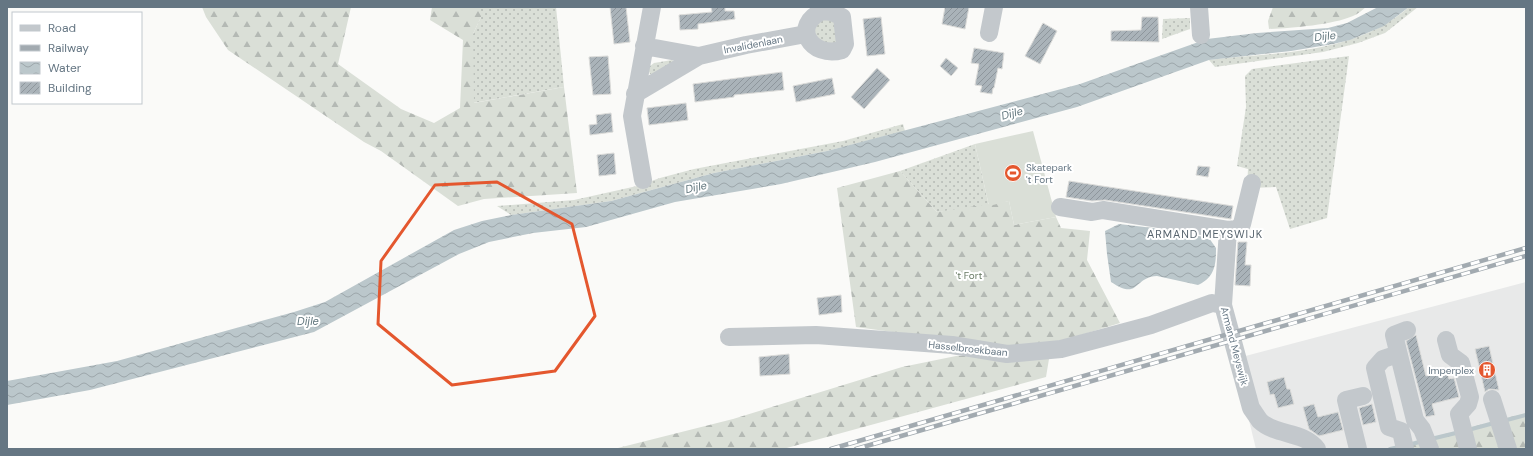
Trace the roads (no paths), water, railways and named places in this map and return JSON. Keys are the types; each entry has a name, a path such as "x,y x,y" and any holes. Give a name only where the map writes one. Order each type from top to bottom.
{"street":[{"path":"643,180 632,116 652,7"},
{"path":"990,32 994,7"},
{"path":"1199,7 1200,35"},
{"path":"822,9 842,17 845,44 842,50 835,52 823,51 810,42 806,34 807,24 813,15 822,9"},
{"name":"Invalidenlaan","path":"635,94 699,56 746,44 806,34"},
{"name":"Invalidenlaan","path":"644,46 699,56"},
{"path":"1060,207 1092,212 1103,210 1228,230 1237,229 1242,224 1252,183"},
{"name":"Armand Meyswijk","path":"1228,230 1223,305 1251,408 1261,421 1274,428 1309,440 1317,449"},
{"name":"Hasselbroekbaan","path":"729,337 816,335 952,345 1007,354 1061,349 1151,325 1212,303 1223,305"},
{"path":"1407,330 1394,334 1415,420 1427,442"},
{"path":"1446,340 1450,355 1461,363 1470,396 1468,404 1459,414 1465,437"},
{"path":"1392,356 1383,359 1375,368 1389,427 1401,431 1404,443"},
{"path":"1357,448 1346,400 1363,396"},
{"path":"1497,414 1508,449"}],"water":[{"name":"Dijle","path":"1378,7 1409,7 1384,26 1350,40 1291,51 1209,60 1077,107 875,162 781,184 675,202 586,227 533,233 489,242 459,254 314,332 90,390 7,405 7,381 117,361 325,302 454,230 482,221 511,215 611,201 714,173 827,151 1080,84 1207,39 1257,33 1328,28 1347,23"},
{"path":"1119,224 1162,229 1209,238 1216,248 1216,260 1211,274 1204,282 1198,285 1157,276 1149,277 1132,289 1120,287 1111,282 1105,231"}],"waterway":[{"path":"1503,421 1526,415"},
{"path":"1468,430 1494,423"},
{"path":"1431,439 1460,432"},
{"path":"1408,445 1423,441"},
{"path":"1390,449 1399,447"}],"railway":[{"path":"831,449 1526,248"},
{"path":"856,449 1526,256"}],"place":[{"name":"Skatepark 't Fort","path":"1013,173"},
{"name":"Imperplex","path":"1487,370"}],"district":[{"name":"ARMAND MEYSWIJK","path":"1205,234"}],"park label":[{"name":"'t Fort","path":"969,275"}]}
